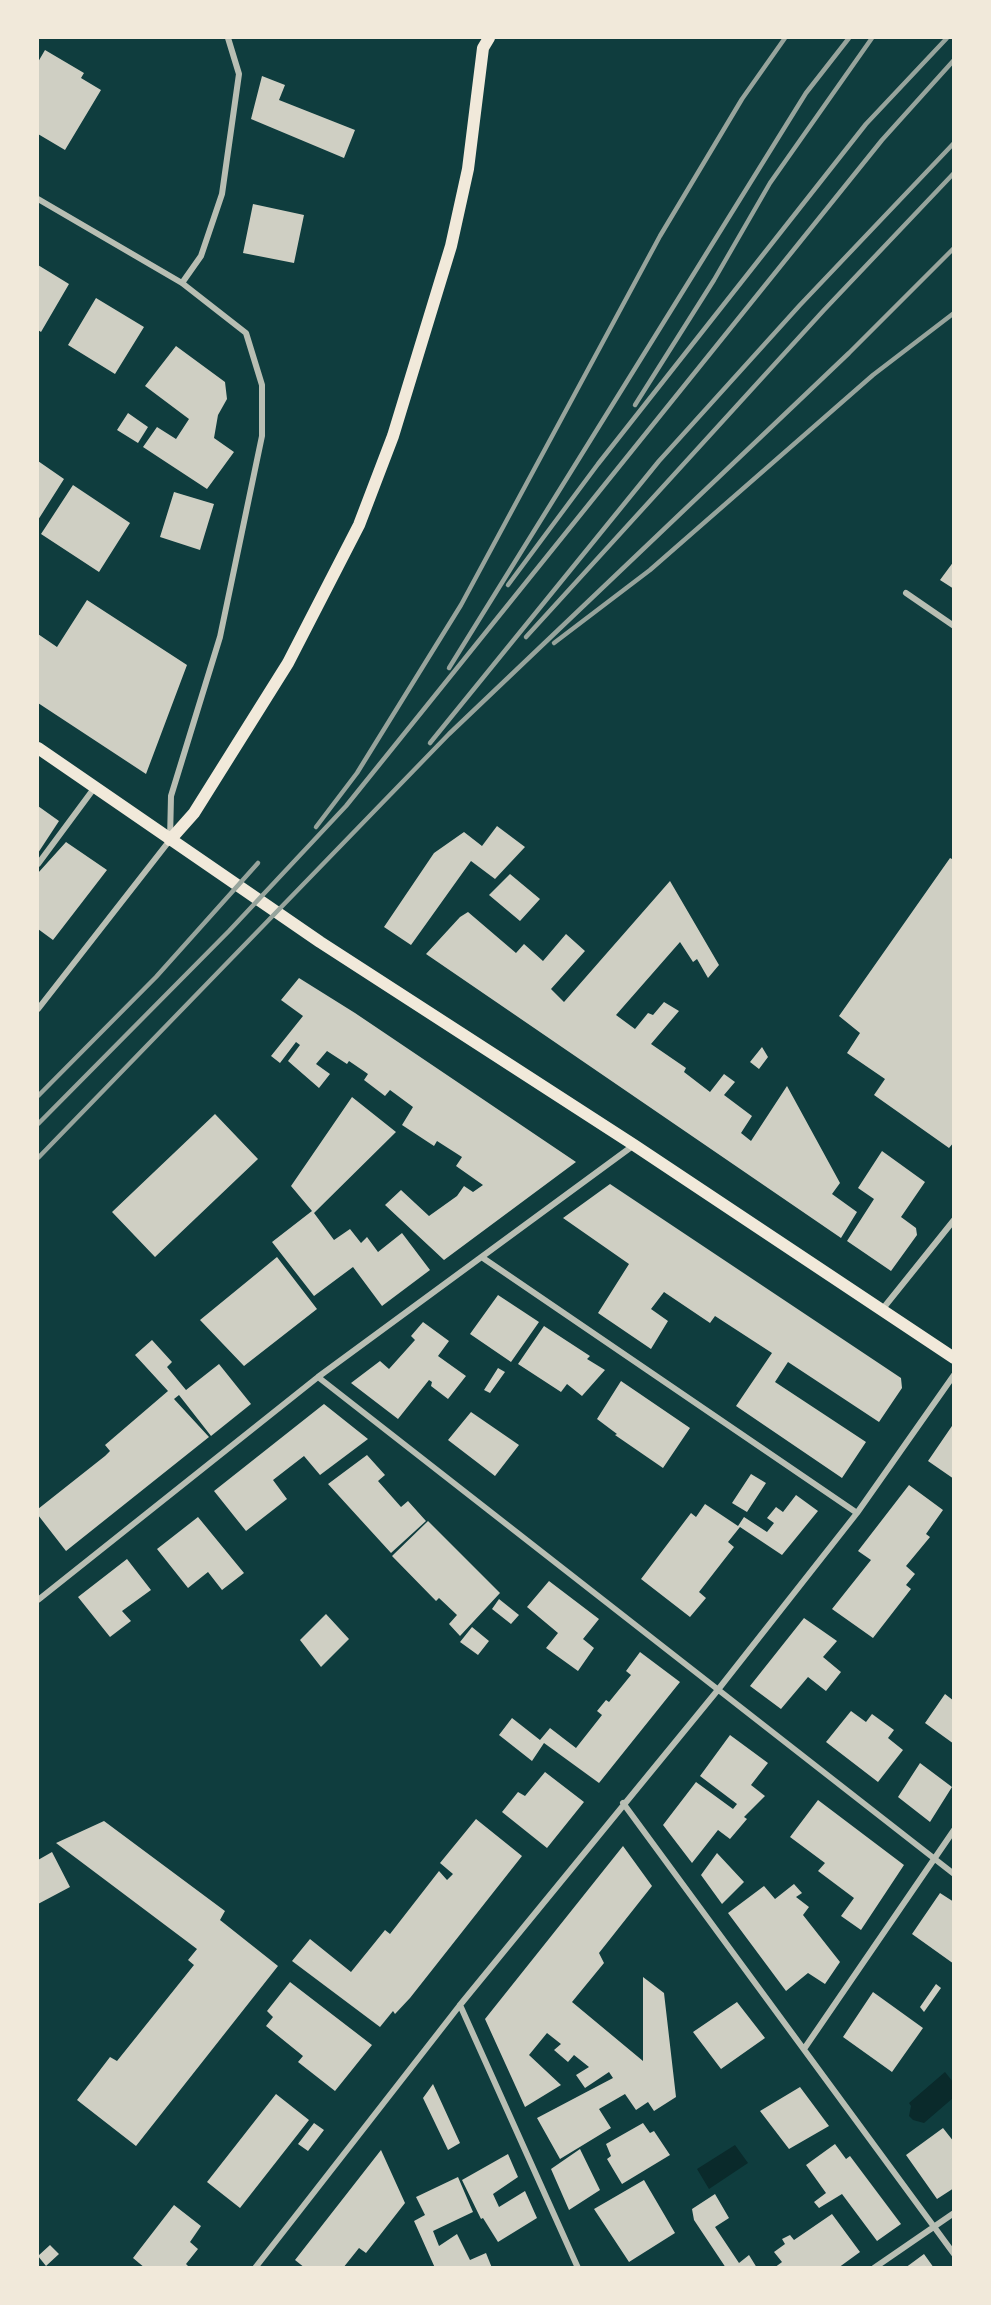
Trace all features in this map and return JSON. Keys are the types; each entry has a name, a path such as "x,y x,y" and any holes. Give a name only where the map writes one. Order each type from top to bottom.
{"main road":[{"path":"171,840 194,813 288,663 359,525 393,436 451,246 468,169 483,41"},
{"path":"38,748 320,942 634,1145 954,1358"}],"street":[{"path":"182,283 201,256 222,194 239,74 228,38"},
{"path":"38,199 182,283 246,333 262,385 262,436 220,637 171,796 171,840 38,1009"},
{"path":"906,593 954,626"},
{"path":"38,864 96,787"},
{"path":"38,1599 318,1377 634,1145"},
{"path":"881,1311 954,1220"},
{"path":"947,1230 954,1234"},
{"path":"483,1258 856,1513"},
{"path":"255,2268 460,2005 622,1803 717,1691 856,1513 954,1376"},
{"path":"318,1377 954,1874"},
{"path":"622,1803 954,2254"},
{"path":"804,2049 954,1830"},
{"path":"460,2005 579,2268"},
{"path":"874,2268 954,2213"}],"water":[{"path":"945,2072 953,2082 953,2098 924,2123 913,2120 909,2116 911,2106 909,2103"},
{"path":"735,2145 748,2163 709,2189 697,2169"}],"building":[{"path":"45,50 84,73 81,78 101,90 65,150 38,134 38,62"},
{"path":"262,76 285,85 279,100 355,130 344,158 251,119"},
{"path":"253,204 304,215 294,263 243,253"},
{"path":"38,265 69,284 41,332 38,330"},
{"path":"96,298 144,327 115,374 68,345"},
{"path":"176,346 225,382 227,399 218,415 214,438 234,452 207,489 143,447 157,427 176,439 189,419 145,386"},
{"path":"128,413 148,427 138,443 117,430"},
{"path":"38,461 64,479 38,520"},
{"path":"73,485 130,523 99,572 41,534"},
{"path":"174,492 214,504 200,550 160,537"},
{"path":"954,561 954,589 940,580"},
{"path":"87,600 187,665 146,774 38,703 38,634 57,647"},
{"path":"38,806 59,821 38,853"},
{"path":"497,826 525,847 495,879 471,861 411,945 384,927 434,853 464,832 482,846"},
{"path":"66,842 107,870 53,940 38,929 38,873"},
{"path":"950,858 954,860 954,1142 949,1148 874,1095 885,1079 847,1053 860,1033 839,1016"},
{"path":"510,874 540,899 520,921 489,895"},
{"path":"670,881 719,965 708,978 697,959 693,962 680,942 616,1015 635,1029 648,1013 653,1015 664,1002 679,1011 651,1044 686,1068 684,1072 710,1092 724,1074 735,1082 724,1095 752,1116 741,1133 751,1141 787,1086 840,1183 832,1194 857,1212 841,1238 426,954 460,917 468,912 516,953 524,944 543,961 566,934 585,951 551,989 564,1002"},
{"path":"299,978 355,1013 576,1162 444,1260 385,1205 401,1190 429,1216 457,1196 464,1186 473,1192 483,1185 456,1166 462,1157 437,1141 434,1146 402,1125 413,1107 390,1090 385,1096 364,1080 368,1074 349,1061 347,1064 327,1051 316,1064 330,1074 319,1088 288,1061 300,1045 296,1042 280,1063 271,1056 303,1016 281,1000"},
{"path":"762,1047 768,1057 759,1069 750,1062"},
{"path":"352,1097 396,1132 314,1213 334,1240 350,1229 361,1243 367,1237 378,1252 402,1233 430,1270 382,1306 353,1267 314,1296 272,1242 312,1211 291,1186"},
{"path":"215,1114 258,1159 155,1257 112,1212"},
{"path":"882,1151 925,1182 901,1217 916,1228 917,1235 891,1271 847,1241 874,1199 858,1188"},
{"path":"610,1184 901,1378 902,1388 879,1422 788,1362 775,1382 866,1442 842,1478 736,1406 772,1353 715,1316 710,1323 664,1292 651,1309 668,1321 651,1349 598,1313 629,1264 563,1218"},
{"path":"277,1257 317,1309 244,1366 200,1320"},
{"path":"498,1295 539,1322 511,1362 470,1334"},
{"path":"423,1322 449,1341 438,1356 466,1376 448,1399 431,1386 432,1382 429,1380 398,1419 351,1383 380,1361 389,1369 415,1340 411,1336"},
{"path":"544,1326 590,1356 587,1359 605,1370 582,1396 567,1384 561,1392 518,1364"},
{"path":"152,1340 172,1362 167,1367 186,1390 219,1364 251,1404 211,1436 179,1395 174,1399 209,1437 66,1551 38,1515 38,1509 105,1456 110,1451 105,1445 168,1391 135,1355"},
{"path":"498,1368 505,1372 490,1393 484,1390"},
{"path":"621,1381 690,1428 663,1468 615,1435 617,1434 597,1419"},
{"path":"324,1404 368,1439 320,1475 304,1456 273,1480 287,1499 246,1531 214,1491"},
{"path":"471,1412 519,1445 495,1476 448,1440"},
{"path":"954,1423 954,1479 928,1461"},
{"path":"367,1455 385,1475 378,1481 401,1507 408,1501 426,1521 391,1553 328,1484"},
{"path":"751,1474 766,1483 747,1512 732,1503"},
{"path":"909,1485 943,1510 926,1534 930,1537 906,1566 915,1574 906,1585 911,1589 873,1638 832,1609 871,1560 858,1551"},
{"path":"796,1495 818,1511 782,1555 740,1527 728,1542 734,1547 699,1592 706,1598 690,1617 641,1579 691,1513 696,1517 705,1504 738,1526 744,1517 767,1532 774,1523 767,1518 776,1507 783,1512"},
{"path":"198,1517 244,1573 222,1590 208,1572 188,1588 157,1549"},
{"path":"428,1521 500,1593 460,1636 449,1624 457,1615 439,1598 436,1601 392,1556"},
{"path":"127,1559 151,1590 122,1611 131,1621 110,1637 78,1597"},
{"path":"549,1581 599,1619 583,1639 594,1648 578,1671 546,1648 558,1633 527,1607"},
{"path":"499,1599 519,1615 511,1624 492,1609"},
{"path":"326,1614 349,1639 321,1667 300,1640"},
{"path":"804,1618 837,1641 823,1657 841,1672 826,1691 808,1677 781,1709 750,1686"},
{"path":"472,1627 489,1641 478,1655 460,1642"},
{"path":"640,1652 680,1682 599,1783 544,1743 532,1761 499,1735 512,1718 540,1740 550,1728 576,1748 602,1715 597,1711 606,1700 609,1702 631,1675 626,1671"},
{"path":"945,1694 954,1701 954,1744 925,1723"},
{"path":"851,1711 866,1722 872,1714 894,1730 888,1738 903,1750 878,1782 826,1742"},
{"path":"730,1735 768,1763 751,1785 765,1796 744,1817 747,1819 730,1839 718,1830 692,1863 663,1825 696,1782 733,1809 737,1804 700,1776"},
{"path":"920,1763 952,1787 930,1822 898,1797"},
{"path":"545,1772 584,1802 547,1848 502,1812 518,1792 525,1796"},
{"path":"818,1800 904,1865 861,1930 841,1916 854,1898 818,1871 825,1863 790,1837"},
{"path":"476,1819 522,1856 410,1998 395,2014 393,2011 380,2027 292,1961 310,1939 351,1972 385,1930 390,1934 439,1871 447,1880 453,1874 440,1863"},
{"path":"104,1821 225,1911 220,1920 278,1966 136,2146 77,2100 110,2057 117,2061 194,1965 188,1960 197,1949 56,1843"},
{"path":"623,1846 652,1886 599,1953 604,1963 572,2002 643,2061 643,1977 664,1993 676,2097 654,2111 648,2102 636,2110 625,2094 599,2109 611,2128 560,2159 537,2118 613,2078 609,2072 585,2088 576,2075 589,2067 574,2055 568,2062 554,2050 561,2044 547,2033 529,2055 561,2085 525,2107 485,2019"},
{"path":"52,1852 70,1887 38,1904 38,1860"},
{"path":"717,1853 744,1882 722,1904 701,1875"},
{"path":"794,1884 802,1893 796,1897 809,1907 803,1915 840,1962 825,1984 808,1973 786,1991 728,1913 764,1886 775,1899"},
{"path":"940,1893 954,1902 954,1964 912,1934"},
{"path":"290,1982 372,2045 335,2091 298,2062 303,2056 266,2026 273,2017 267,2011"},
{"path":"936,1984 941,1988 924,2012 920,2007"},
{"path":"873,1992 923,2028 892,2072 843,2037"},
{"path":"737,2002 765,2038 721,2069 693,2032"},
{"path":"433,2084 460,2143 448,2150 423,2098"},
{"path":"800,2087 829,2126 789,2149 760,2111"},
{"path":"276,2094 309,2120 240,2208 207,2182"},
{"path":"314,2123 324,2130 308,2151 298,2144"},
{"path":"643,2123 650,2133 654,2131 670,2155 622,2184 607,2159 611,2156 606,2144"},
{"path":"943,2128 954,2142 954,2188 937,2199 906,2155"},
{"path":"835,2144 846,2159 850,2156 901,2224 877,2241 842,2194 819,2208 814,2202 826,2193 806,2165"},
{"path":"580,2149 600,2190 569,2210 551,2169"},
{"path":"381,2150 405,2203 366,2253 359,2248 343,2268 305,2268 295,2260"},
{"path":"508,2154 518,2177 493,2194 499,2207 525,2191 537,2218 498,2242 483,2218 481,2219 462,2180"},
{"path":"458,2177 473,2212 433,2231 439,2246 457,2234 470,2260 486,2253 492,2268 435,2268 414,2221 425,2215 416,2197"},
{"path":"644,2180 675,2233 629,2262 594,2209"},
{"path":"715,2194 729,2218 715,2227 739,2263 749,2255 757,2268 726,2268 694,2220 692,2209"},
{"path":"174,2205 201,2226 190,2242 198,2249 186,2264 190,2268 145,2268 133,2258"},
{"path":"832,2214 860,2252 838,2268 774,2268 782,2262 774,2252 785,2244 782,2239 790,2235 794,2240"},
{"path":"50,2245 59,2254 46,2266 38,2256"},
{"path":"924,2254 934,2268 905,2268"}],"railway":[{"path":"316,827 357,773 461,605 660,236 742,99 785,38"},
{"path":"449,668 806,93 849,38"},
{"path":"635,405 714,280 770,183 872,38"},
{"path":"508,585 598,464 866,124 947,38"},
{"path":"38,1124 229,931 346,806 882,140 954,60"},
{"path":"430,743 659,461 800,305 954,143"},
{"path":"526,637 824,310 954,173"},
{"path":"38,1158 449,734 849,353 954,248"},
{"path":"554,643 650,570 873,375 954,313"},
{"path":"38,1096 156,977 258,863"}]}
